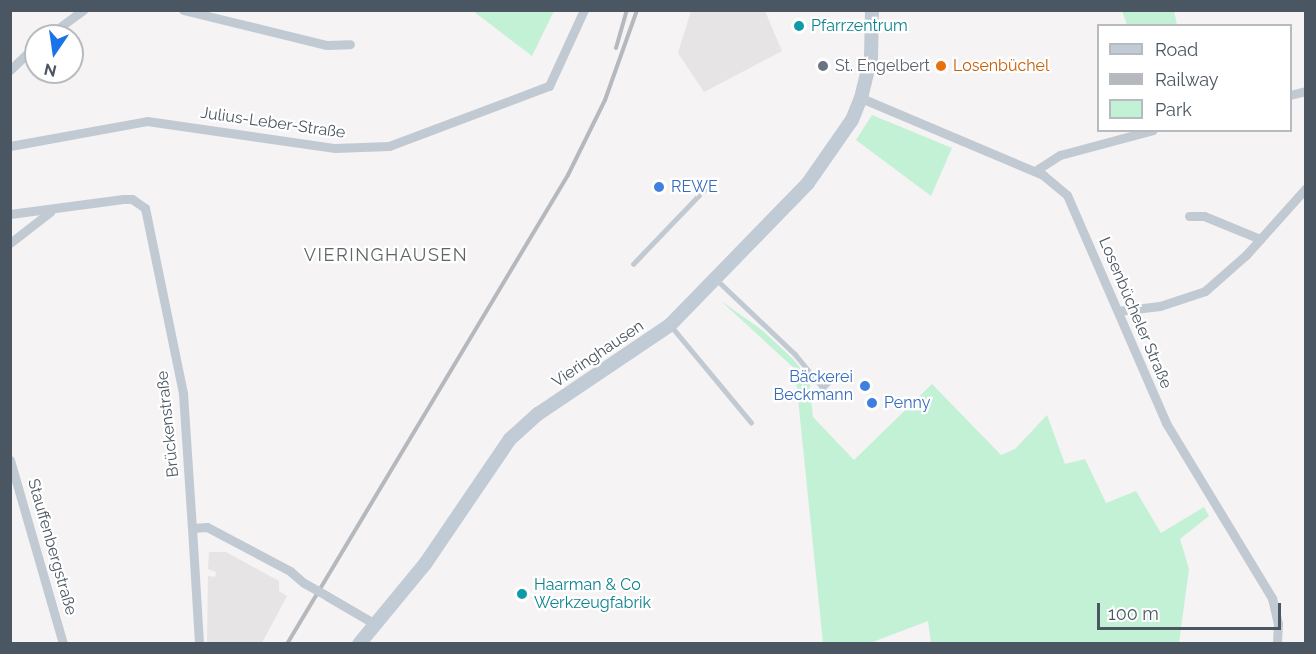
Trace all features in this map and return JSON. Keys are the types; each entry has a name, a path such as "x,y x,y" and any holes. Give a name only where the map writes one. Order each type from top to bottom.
{"main road":[{"name":"Vieringhausen","path":"359,644 425,564 478,480 516,433 670,325 717,280 808,183 852,120 861,98 871,57 872,10"}],"street":[{"path":"64,24 83,10"},
{"path":"183,10 327,45 350,45"},
{"name":"Julius-Leber-Straße","path":"10,146 147,121 264,140 369,149 406,141 549,86 584,10"},
{"path":"10,70 24,57"},
{"name":"Losenbücheler Straße","path":"861,98 1035,171 1055,182 1067,195 1166,423 1272,598 1278,623 1277,644"},
{"path":"1035,171 1060,155 1146,132"},
{"path":"1118,311 1160,306 1204,291 1260,239 1305,188"},
{"name":"Brückenstraße","path":"10,214 132,199 145,208 183,393 199,644"},
{"path":"10,243 52,210"},
{"path":"1190,216 1204,216 1260,239"},
{"name":"Stauffenbergstraße","path":"10,460 63,644"},
{"path":"192,528 207,527 290,571 304,583 375,624"}],"lane":[{"path":"633,264 705,189"},
{"path":"717,280 795,354 823,388 836,375"},
{"path":"670,325 751,422"}],"shaded area":[{"path":"691,11 765,11 782,51 704,92 678,53"},
{"path":"209,552 226,552 279,581 279,591 287,596 262,643 207,643 208,576 215,577 216,572 208,569"}],"green space":[{"path":"473,11 554,11 532,56"},
{"path":"1122,11 1174,11 1177,24 1127,24"},
{"path":"872,115 952,148 931,196 856,140"},
{"path":"721,301 762,330 793,359 809,379 813,417 854,460 932,384 1001,455 1015,449 1047,415 1065,464 1085,459 1106,503 1136,491 1161,533 1204,507 1209,516 1180,539 1189,569 1179,643 931,643 928,621 870,643 823,643 795,369"}],"railway":[{"path":"616,48 627,10"},
{"path":"287,644 568,175 605,100 637,10"}],"place":[{"name":"Pfarrzentrum","path":"799,26"},
{"name":"St. Engelbert","path":"823,66"},
{"name":"Losenbüchel","path":"941,66"},
{"name":"REWE","path":"659,187"},
{"name":"Bäckerei Beckmann","path":"865,386"},
{"name":"Penny","path":"872,403"},
{"name":"Haarman & Co Werkzeugfabrik","path":"522,594"}],"district":[{"name":"VIERINGHAUSEN","path":"386,255"}]}
